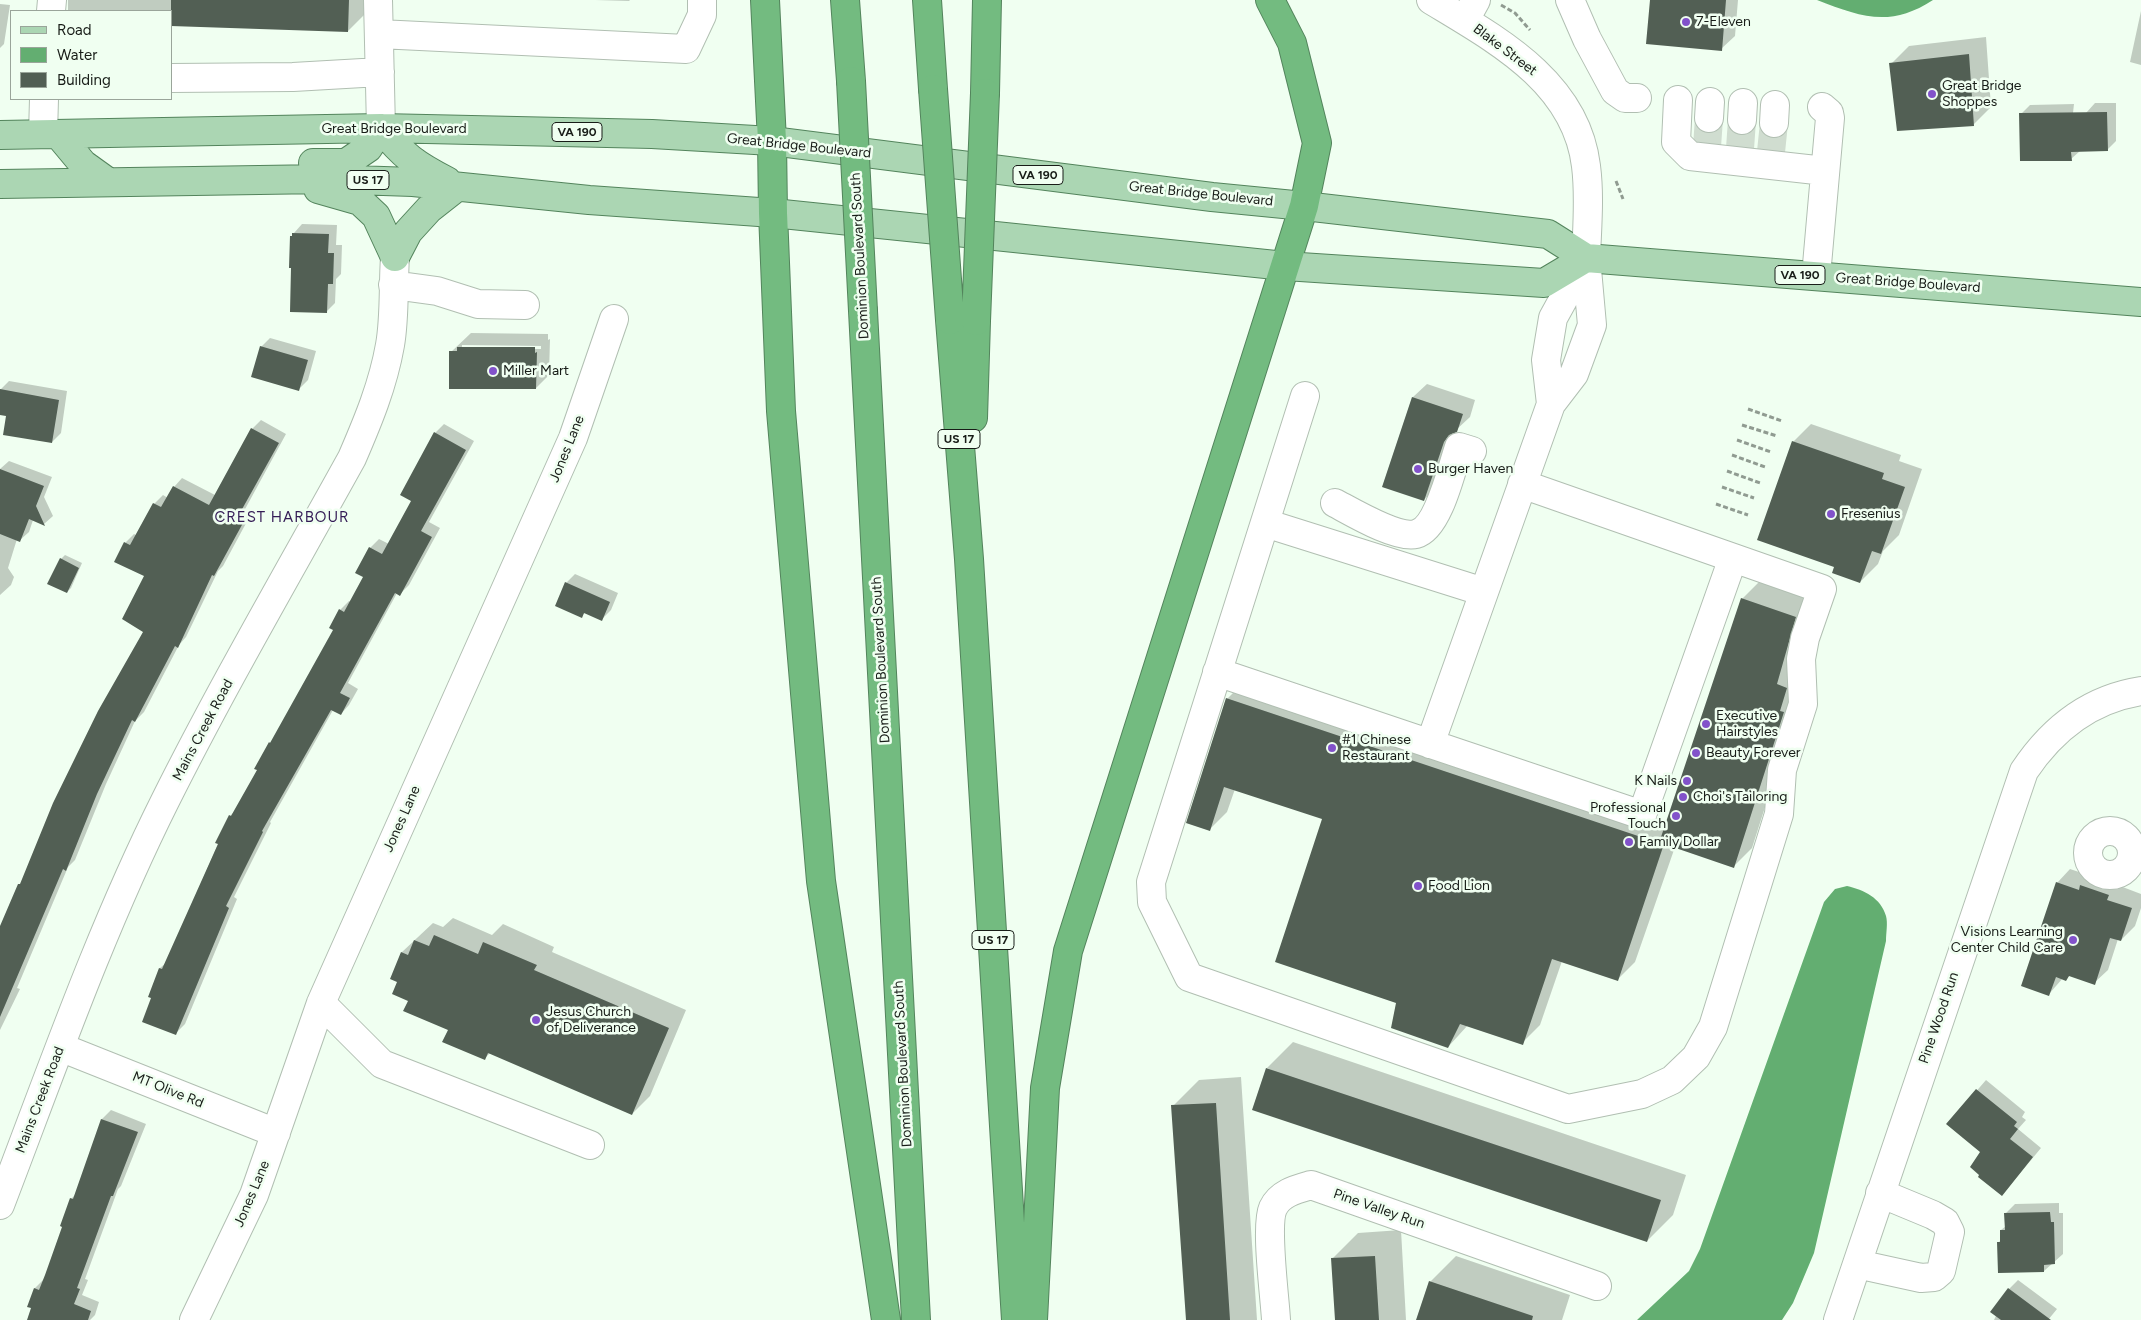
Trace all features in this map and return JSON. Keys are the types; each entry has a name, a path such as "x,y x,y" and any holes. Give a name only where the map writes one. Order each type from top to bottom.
{"highway":[{"path":"765,0 772,141 781,411 821,881 886,1320"},
{"name":"Dominion Boulevard South","path":"845,0 851,81 916,1320"},
{"path":"963,320 985,93 986,0"},
{"path":"1033,1320 1045,1088 1068,951 1304,206 1316,143 1292,44 1270,0"},
{"name":"US 17","path":"927,3 933,89 963,320 969,559 1016,1320"}],"main road":[{"name":"Great Bridge Boulevard","path":"0,135 381,128 652,134 772,141 1212,197 1548,234 1586,258 2141,302"},
{"path":"188,181 232,163 346,163 368,148 381,128 396,146 417,165 457,186 429,209 408,232 395,257"},
{"path":"50,134 83,164 108,182"},
{"path":"278,179 360,201 376,216 395,257"},
{"name":"US 17","path":"0,184 278,179 413,182 589,200 773,213"},
{"path":"773,213 1285,266 1544,283 1586,258"}],"street":[{"path":"378,0 381,128"},
{"path":"379,34 686,49 702,15 702,0"},
{"name":"Blake Street","path":"1431,0 1471,10 1496,40 1535,70 1552,88 1580,140 1586,164 1589,193 1586,258 1592,325 1574,374 1550,404"},
{"path":"1570,0 1587,39 1615,91 1626,98 1637,98"},
{"path":"172,78 293,77 380,72"},
{"path":"44,100 50,134"},
{"path":"1678,100 1676,142 1690,156 1706,152 1771,158 1825,170"},
{"path":"1816,276 1830,118 1829,113 1822,107"},
{"name":"Mains Creek Road","path":"0,1204 60,1047 119,901 165,801 352,458 373,409 390,343 395,257"},
{"path":"1430,744 1550,404 1546,360 1552,318 1586,258"},
{"path":"393,286 438,291 478,304 525,305"},
{"name":"Jones Lane","path":"194,1320 254,1195 321,1002 573,438 614,319"},
{"path":"1306,396 1151,882 1152,902 1189,977 1568,1109 1642,1094 1672,1080 1696,1057 1713,1027 1779,814 1782,770 1803,704 1801,660 1822,589 1522,484"},
{"path":"1335,503 1374,524 1396,532 1416,534 1427,528 1439,507 1459,447 1472,451"},
{"path":"1265,524 1484,592"},
{"path":"1218,672 1642,815 1733,558"},
{"name":"Pine Wood Run","path":"1838,1320 2024,771 2038,750 2059,728 2081,712 2108,700 2141,691"},
{"path":"321,1002 382,1064 590,1145"},
{"name":"MT Olive Rd","path":"60,1047 276,1133"},
{"name":"Pine Valley Run","path":"1276,1320 1270,1232 1273,1208 1289,1191 1311,1185 1597,1286"},
{"path":"1857,1264 1921,1278 1934,1277 1941,1271 1950,1232 1945,1222 1933,1215 1880,1193"}],"path":[{"path":"1748,409 1782,421"},
{"path":"1742,425 1777,436"},
{"path":"1737,440 1771,452"},
{"path":"1732,455 1766,467"},
{"path":"1727,471 1760,483"},
{"path":"1722,487 1754,498"},
{"path":"1716,504 1748,515"}],"water":[{"path":"1817,0 1933,0 1903,14 1875,17 1848,11"},
{"path":"1847,886 1871,896 1880,904 1887,919 1886,941 1814,1253 1793,1303 1782,1320 1637,1320 1689,1271 1700,1249 1824,902 1835,889"}],"building":[{"path":"171,0 349,0 348,32 172,26"},
{"name":"7-Eleven","path":"1650,0 1726,0 1722,51 1646,44"},
{"name":"Great Bridge Shoppes","path":"1969,54 1974,126 1897,131 1889,63"},
{"path":"2107,112 2108,151 2071,152 2072,161 2020,161 2019,113"},
{"path":"292,233 329,234 328,253 334,253 333,284 328,284 327,313 290,312 291,268 289,268 290,236 292,236"},
{"path":"260,346 308,360 299,391 251,377"},
{"name":"Miller Mart","path":"457,347 535,347 535,353 537,352 536,389 449,389 449,351 457,351"},
{"path":"0,389 59,400 52,443 3,435 6,416 0,415"},
{"name":"Burger Haven","path":"1412,397 1463,414 1457,432 1449,435 1444,442 1424,501 1382,487"},
{"path":"251,428 279,443 236,520 243,523 214,576 212,575 178,648 175,646 135,722 132,720 97,794 66,871 63,869 0,1017 0,926 18,884 20,884 53,803 98,711 143,632 122,619 144,576 114,562 124,542 130,545 153,503 161,507 173,486 209,505"},
{"path":"434,432 466,450 421,531 432,537 400,596 395,593 340,693 350,698 341,715 331,710 262,831 226,906 229,908 176,1035 142,1022 151,998 148,997 159,968 162,969 218,844 215,843 229,815 231,816 257,770 254,769 333,630 329,628 339,609 344,612 363,577 355,573 369,547 382,554 411,501 400,495"},
{"name":"Fresenius","path":"1792,441 1884,473 1882,479 1905,487 1881,554 1872,551 1860,583 1832,573 1834,567 1757,540"},
{"path":"0,469 44,486 36,506 45,526 29,519 20,542 0,534"},
{"path":"60,558 79,568 67,593 47,584"},
{"path":"565,582 610,602 602,621 584,613 582,618 555,606"},
{"path":"1741,598 1796,617 1777,684 1787,688 1780,711 1784,712 1734,868 1664,844 1618,981 1552,959 1523,1045 1460,1024 1448,1048 1391,1028 1396,1003 1275,962 1322,819 1224,787 1210,831 1186,823 1226,698 1659,843"},
{"name":"Visions Learning Center Child Care","path":"2056,882 2079,890 2080,885 2109,895 2107,900 2132,908 2121,941 2110,938 2095,985 2069,976 2066,981 2056,977 2049,996 2021,986"},
{"name":"Jesus Church of Deliverance","path":"434,935 478,954 483,942 537,965 534,970 669,1028 632,1115 488,1053 485,1060 442,1042 448,1030 403,1011 408,1001 392,994 397,982 390,979 401,952 408,955 414,940 429,946"},
{"path":"1266,1068 1661,1200 1647,1242 1252,1110"},
{"path":"1976,1089 2017,1122 2014,1126 2018,1129 2010,1139 2033,1157 2002,1196 1978,1177 1979,1175 1970,1167 1980,1152 1946,1124"},
{"path":"1216,1103 1230,1320 1186,1320 1171,1105"},
{"path":"101,1119 138,1132 113,1196 111,1196 77,1288 80,1289 74,1304 91,1311 88,1320 27,1320 31,1308 27,1307 34,1288 39,1290 45,1275 70,1198 73,1199"},
{"path":"2050,1212 2051,1222 2054,1222 2055,1264 2044,1265 2044,1272 1998,1273 1997,1242 2000,1242 2000,1230 2005,1230 2004,1213"},
{"path":"1375,1256 1379,1320 1335,1320 1331,1258"},
{"path":"1429,1281 1533,1316 1532,1320 1416,1320"},
{"path":"2008,1288 2051,1320 2001,1320 1990,1312"}],"tunnel":[{"path":"1707,147 1709,118"},
{"path":"1740,149 1742,120"},
{"path":"1771,152 1774,123"}],"place":[{"name":"7-Eleven","path":"1686,22"},
{"name":"Great Bridge Shoppes","path":"1932,94"},
{"name":"Miller Mart","path":"493,371"},
{"name":"Burger Haven","path":"1418,469"},
{"name":"Fresenius","path":"1831,514"},
{"name":"Executive Hairstyles","path":"1706,724"},
{"name":"#1 Chinese Restaurant","path":"1332,748"},
{"name":"Beauty Forever","path":"1696,753"},
{"name":"K Nails","path":"1687,781"},
{"name":"Choi's Tailoring","path":"1683,797"},
{"name":"Professional Touch","path":"1676,816"},
{"name":"Family Dollar","path":"1629,842"},
{"name":"Food Lion","path":"1418,886"},
{"name":"Visions Learning Center Child Care","path":"2073,940"},
{"name":"Jesus Church of Deliverance","path":"536,1020"}],"district":[{"name":"CREST HARBOUR","path":"282,518"}]}
